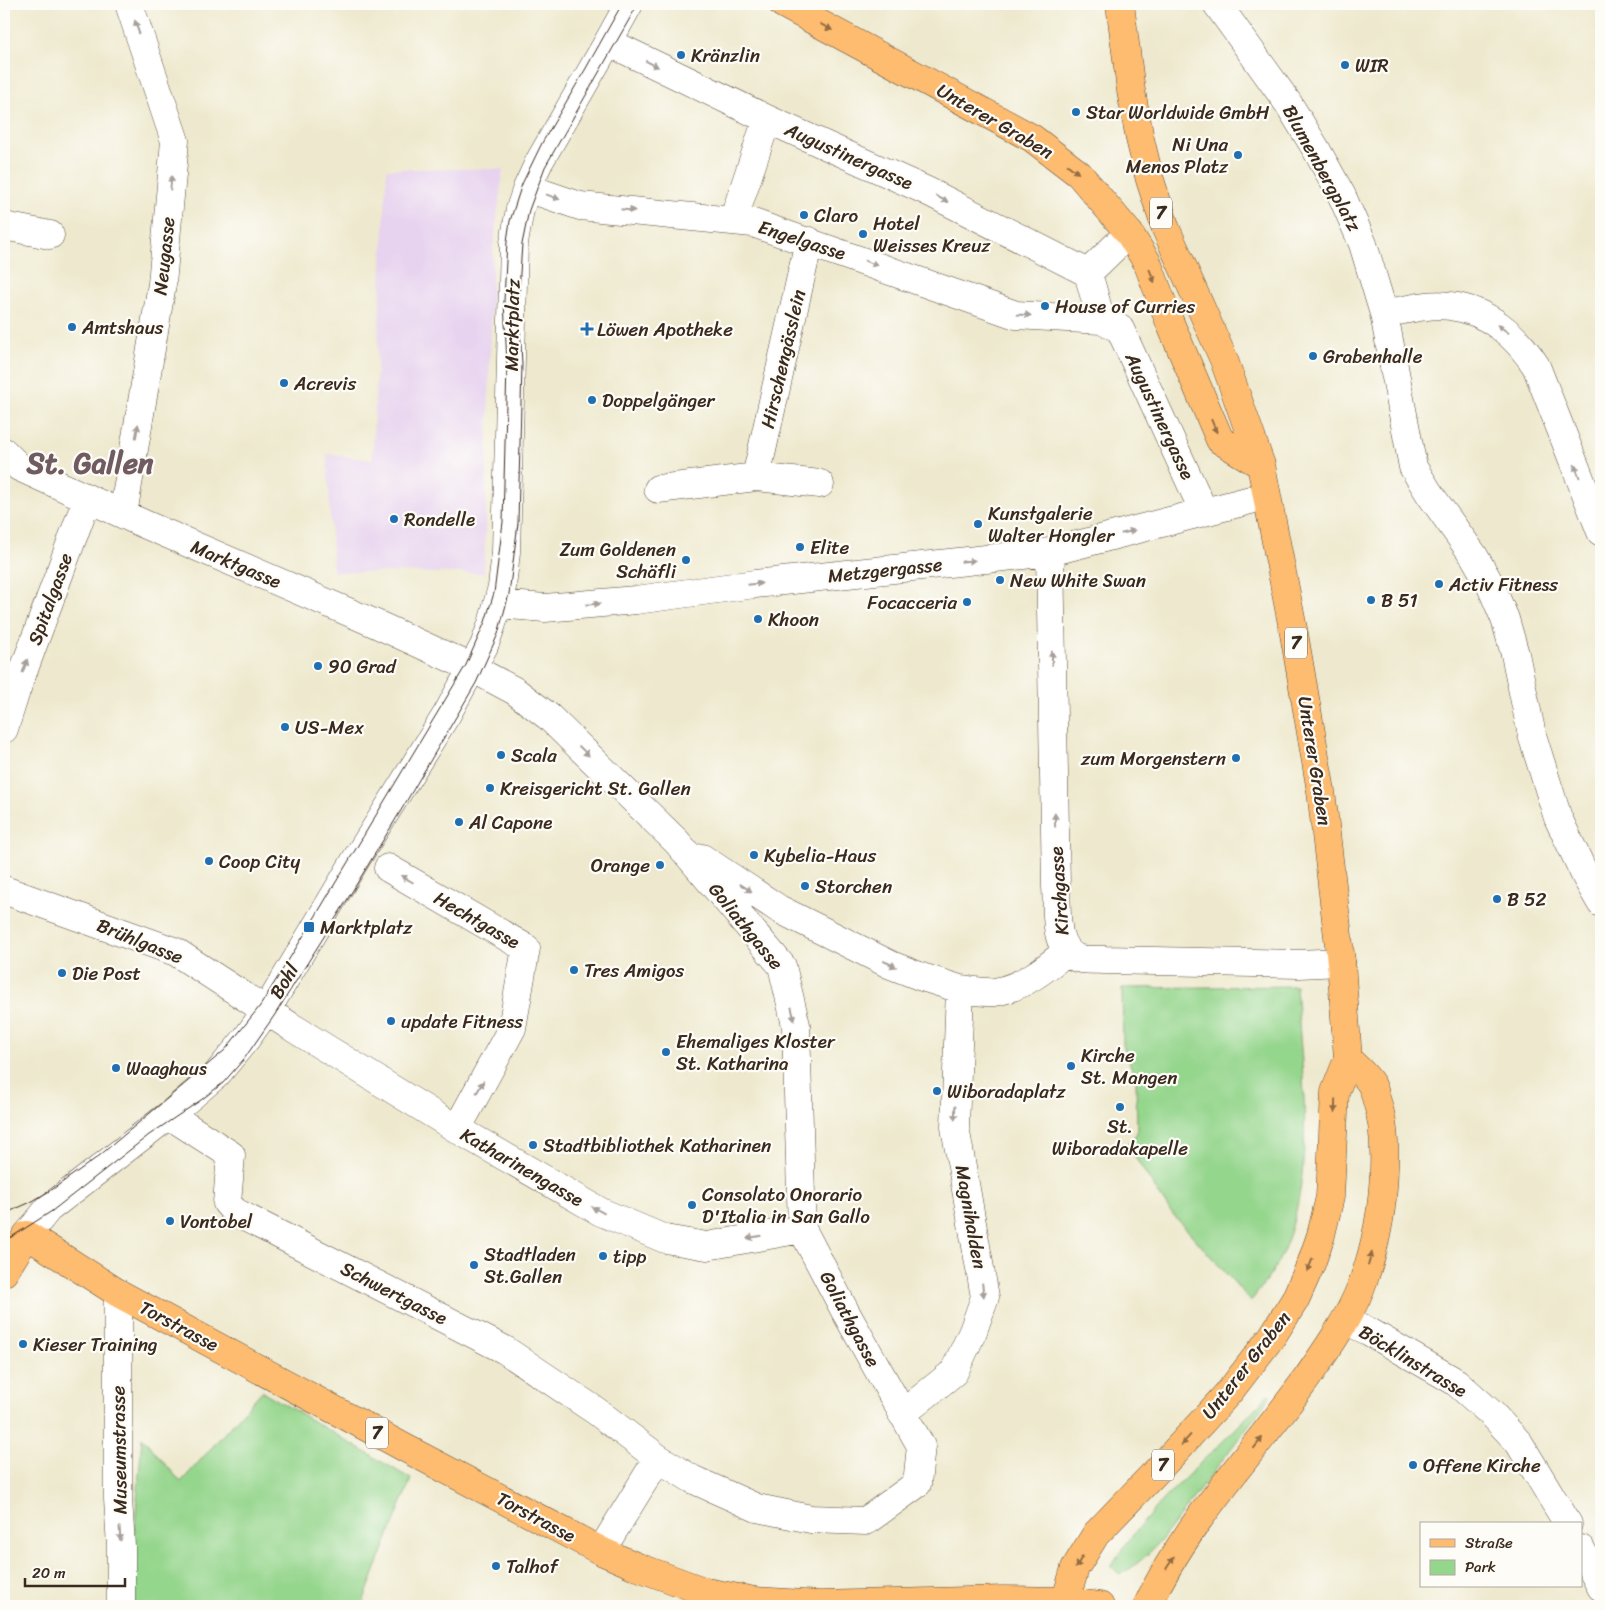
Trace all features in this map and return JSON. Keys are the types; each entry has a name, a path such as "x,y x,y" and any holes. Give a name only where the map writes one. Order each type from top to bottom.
{"main road":[{"name":"Unterer Graben","path":"783,4 1032,138 1079,174 1129,233 1146,262 1220,440 1261,465"},
{"name":"Unterer Graben","path":"1064,1604 1075,1568 1096,1534 1230,1392 1273,1336 1295,1300 1321,1235 1330,1197 1335,1092 1348,1059 1341,962 1321,791 1294,634 1261,465 1224,360 1166,229 1150,180 1140,139 1120,4"},
{"path":"1147,1606 1161,1577 1196,1525 1293,1398 1345,1320 1360,1288 1371,1256 1381,1204 1384,1152 1382,1117 1371,1084 1348,1059"},
{"path":"4,1272 15,1237"},
{"name":"Torstrasse","path":"15,1237 407,1449 601,1551 706,1592 756,1604 820,1605 1004,1600 1100,1606"}],"street":[{"name":"Neugasse","path":"123,514 162,284 176,141 129,4"},
{"name":"Marktplatz","path":"472,668 484,646 498,604 506,552 514,242 520,209 526,188 539,162 629,4"},
{"name":"Blumenbergplatz","path":"1217,4 1288,103 1342,196 1363,244 1384,314 1413,467 1429,494 1474,556 1490,584 1515,654 1532,735 1558,818 1586,877 1601,903"},
{"name":"Augustinergasse","path":"608,42 767,119 927,191 1088,273"},
{"path":"733,220 767,119"},
{"name":"Engelgasse","path":"526,188 580,206 753,223 809,241 1016,315 1101,320"},
{"path":"4,226 50,234"},
{"path":"1101,320 1088,273 1129,233"},
{"name":"Hirschengässlein","path":"756,477 809,241"},
{"path":"1384,314 1417,307 1449,306 1473,311 1509,332 1524,348 1536,366 1601,532"},
{"name":"Augustinergasse","path":"1101,320 1120,329 1204,512"},
{"name":"Marktgasse","path":"4,452 19,467 472,668"},
{"path":"658,489 756,477 820,484"},
{"name":"Metzgergasse","path":"498,604 545,608 636,600 755,584 1050,552 1266,496"},
{"name":"Spitalgasse","path":"4,729 19,682 88,498"},
{"name":"Kirchgasse","path":"1050,552 1056,886 1059,940 1066,952 1079,959 1105,960 1299,964 1341,962"},
{"name":"Goliathgasse","path":"472,668 515,691 549,717 677,842 782,966 796,1025 802,1228 902,1414"},
{"name":"Bohl","path":"15,1237 217,1074 246,1039 266,1011 355,862 447,714 472,668"},
{"path":"677,842 778,909 892,965 922,978 960,990 994,992 1018,986 1037,975 1066,952"},
{"name":"Hechtgasse","path":"388,868 526,948 512,1028 457,1129"},
{"name":"Brühlgasse","path":"4,890 176,952 266,1011"},
{"name":"Magnihalden","path":"902,1414 954,1372 973,1331 985,1297 955,1127 960,990"},
{"name":"Katharinengasse","path":"266,1011 457,1129 601,1212 665,1239 707,1246 802,1228"},
{"name":"Schwertgasse","path":"169,1114 231,1155 227,1204 235,1212 504,1350 596,1411 658,1458 692,1479 757,1508 810,1519 866,1521 917,1484 921,1446 902,1414"},
{"name":"Museumstrasse","path":"118,1293 118,1479 121,1606"},
{"name":"Böcklinstrasse","path":"1345,1320 1368,1331 1456,1382 1493,1415 1519,1443 1567,1522"},
{"path":"601,1551 658,1458"},
{"path":"1582,1551 1601,1588"}],"shaded area":[{"path":"387,169 503,169 493,249 484,573 333,572 327,454 372,460"}],"green space":[{"path":"1296,986 1304,1091 1303,1163 1299,1199 1290,1232 1277,1264 1251,1301 1170,1211 1127,1145 1137,1133 1136,1080 1123,1045 1122,988"},
{"path":"262,1391 411,1479 363,1602 371,1606 133,1606 133,1551 142,1437 181,1482"},
{"path":"1268,1394 1271,1396 1163,1538 1143,1558 1120,1575 1111,1566 1146,1519"}],"tram line":[{"path":"4,1214 31,1202 53,1189 99,1156 225,1050 260,1006 466,665 485,622 494,593 503,522 507,364 504,301 510,221 522,184 542,143 622,4"},
{"path":"4,1241 52,1211 149,1135 201,1100 223,1083 244,1059 274,1016 344,905 476,683 498,634 509,594 518,523 522,364 519,305 520,273 522,244 529,210 545,167 638,4"}],"place":[{"name":"Kränzlin","path":"681,55"},
{"name":"WIR","path":"1345,65"},
{"name":"Star Worldwide GmbH","path":"1076,112"},
{"name":"Ni Una Menos Platz","path":"1238,155"},
{"name":"Claro","path":"804,215"},
{"name":"Hotel Weisses Kreuz","path":"863,234"},
{"name":"House of Curries","path":"1045,306"},
{"name":"Amtshaus","path":"72,327"},
{"name":"Löwen Apotheke","path":"587,329"},
{"name":"Grabenhalle","path":"1313,356"},
{"name":"Acrevis","path":"284,383"},
{"name":"Doppelgänger","path":"592,400"},
{"name":"Rondelle","path":"394,519"},
{"name":"Kunstgalerie Walter Hongler","path":"978,524"},
{"name":"Elite","path":"800,547"},
{"name":"Zum Goldenen Schäfli","path":"686,560"},
{"name":"New White Swan","path":"1000,580"},
{"name":"Activ Fitness","path":"1439,584"},
{"name":"B 51","path":"1371,600"},
{"name":"Focacceria","path":"967,602"},
{"name":"Khoon","path":"758,619"},
{"name":"90 Grad","path":"318,666"},
{"name":"US-Mex","path":"285,727"},
{"name":"Scala","path":"501,755"},
{"name":"zum Morgenstern","path":"1236,758"},
{"name":"Kreisgericht St. Gallen","path":"490,788"},
{"name":"Al Capone","path":"459,822"},
{"name":"Kybelia-Haus","path":"754,855"},
{"name":"Coop City","path":"209,861"},
{"name":"Orange","path":"660,865"},
{"name":"Storchen","path":"805,886"},
{"name":"B 52","path":"1497,899"},
{"name":"Marktplatz","path":"309,927"},
{"name":"Tres Amigos","path":"574,970"},
{"name":"Die Post","path":"62,973"},
{"name":"update Fitness","path":"391,1021"},
{"name":"Ehemaliges Kloster St. Katharina","path":"666,1052"},
{"name":"Kirche St. Mangen","path":"1071,1066"},
{"name":"Waaghaus","path":"116,1068"},
{"name":"Wiboradaplatz","path":"937,1091"},
{"name":"St. Wiboradakapelle","path":"1120,1107"},
{"name":"Stadtbibliothek Katharinen","path":"533,1145"},
{"name":"Consolato Onorario D'Italia in San Gallo","path":"692,1205"},
{"name":"Vontobel","path":"170,1221"},
{"name":"tipp","path":"603,1256"},
{"name":"Stadtladen St.Gallen","path":"474,1265"},
{"name":"Kieser Training","path":"23,1344"},
{"name":"Offene Kirche","path":"1413,1465"},
{"name":"Talhof","path":"496,1566"}],"district":[{"name":"St. Gallen","path":"90,463"}]}
